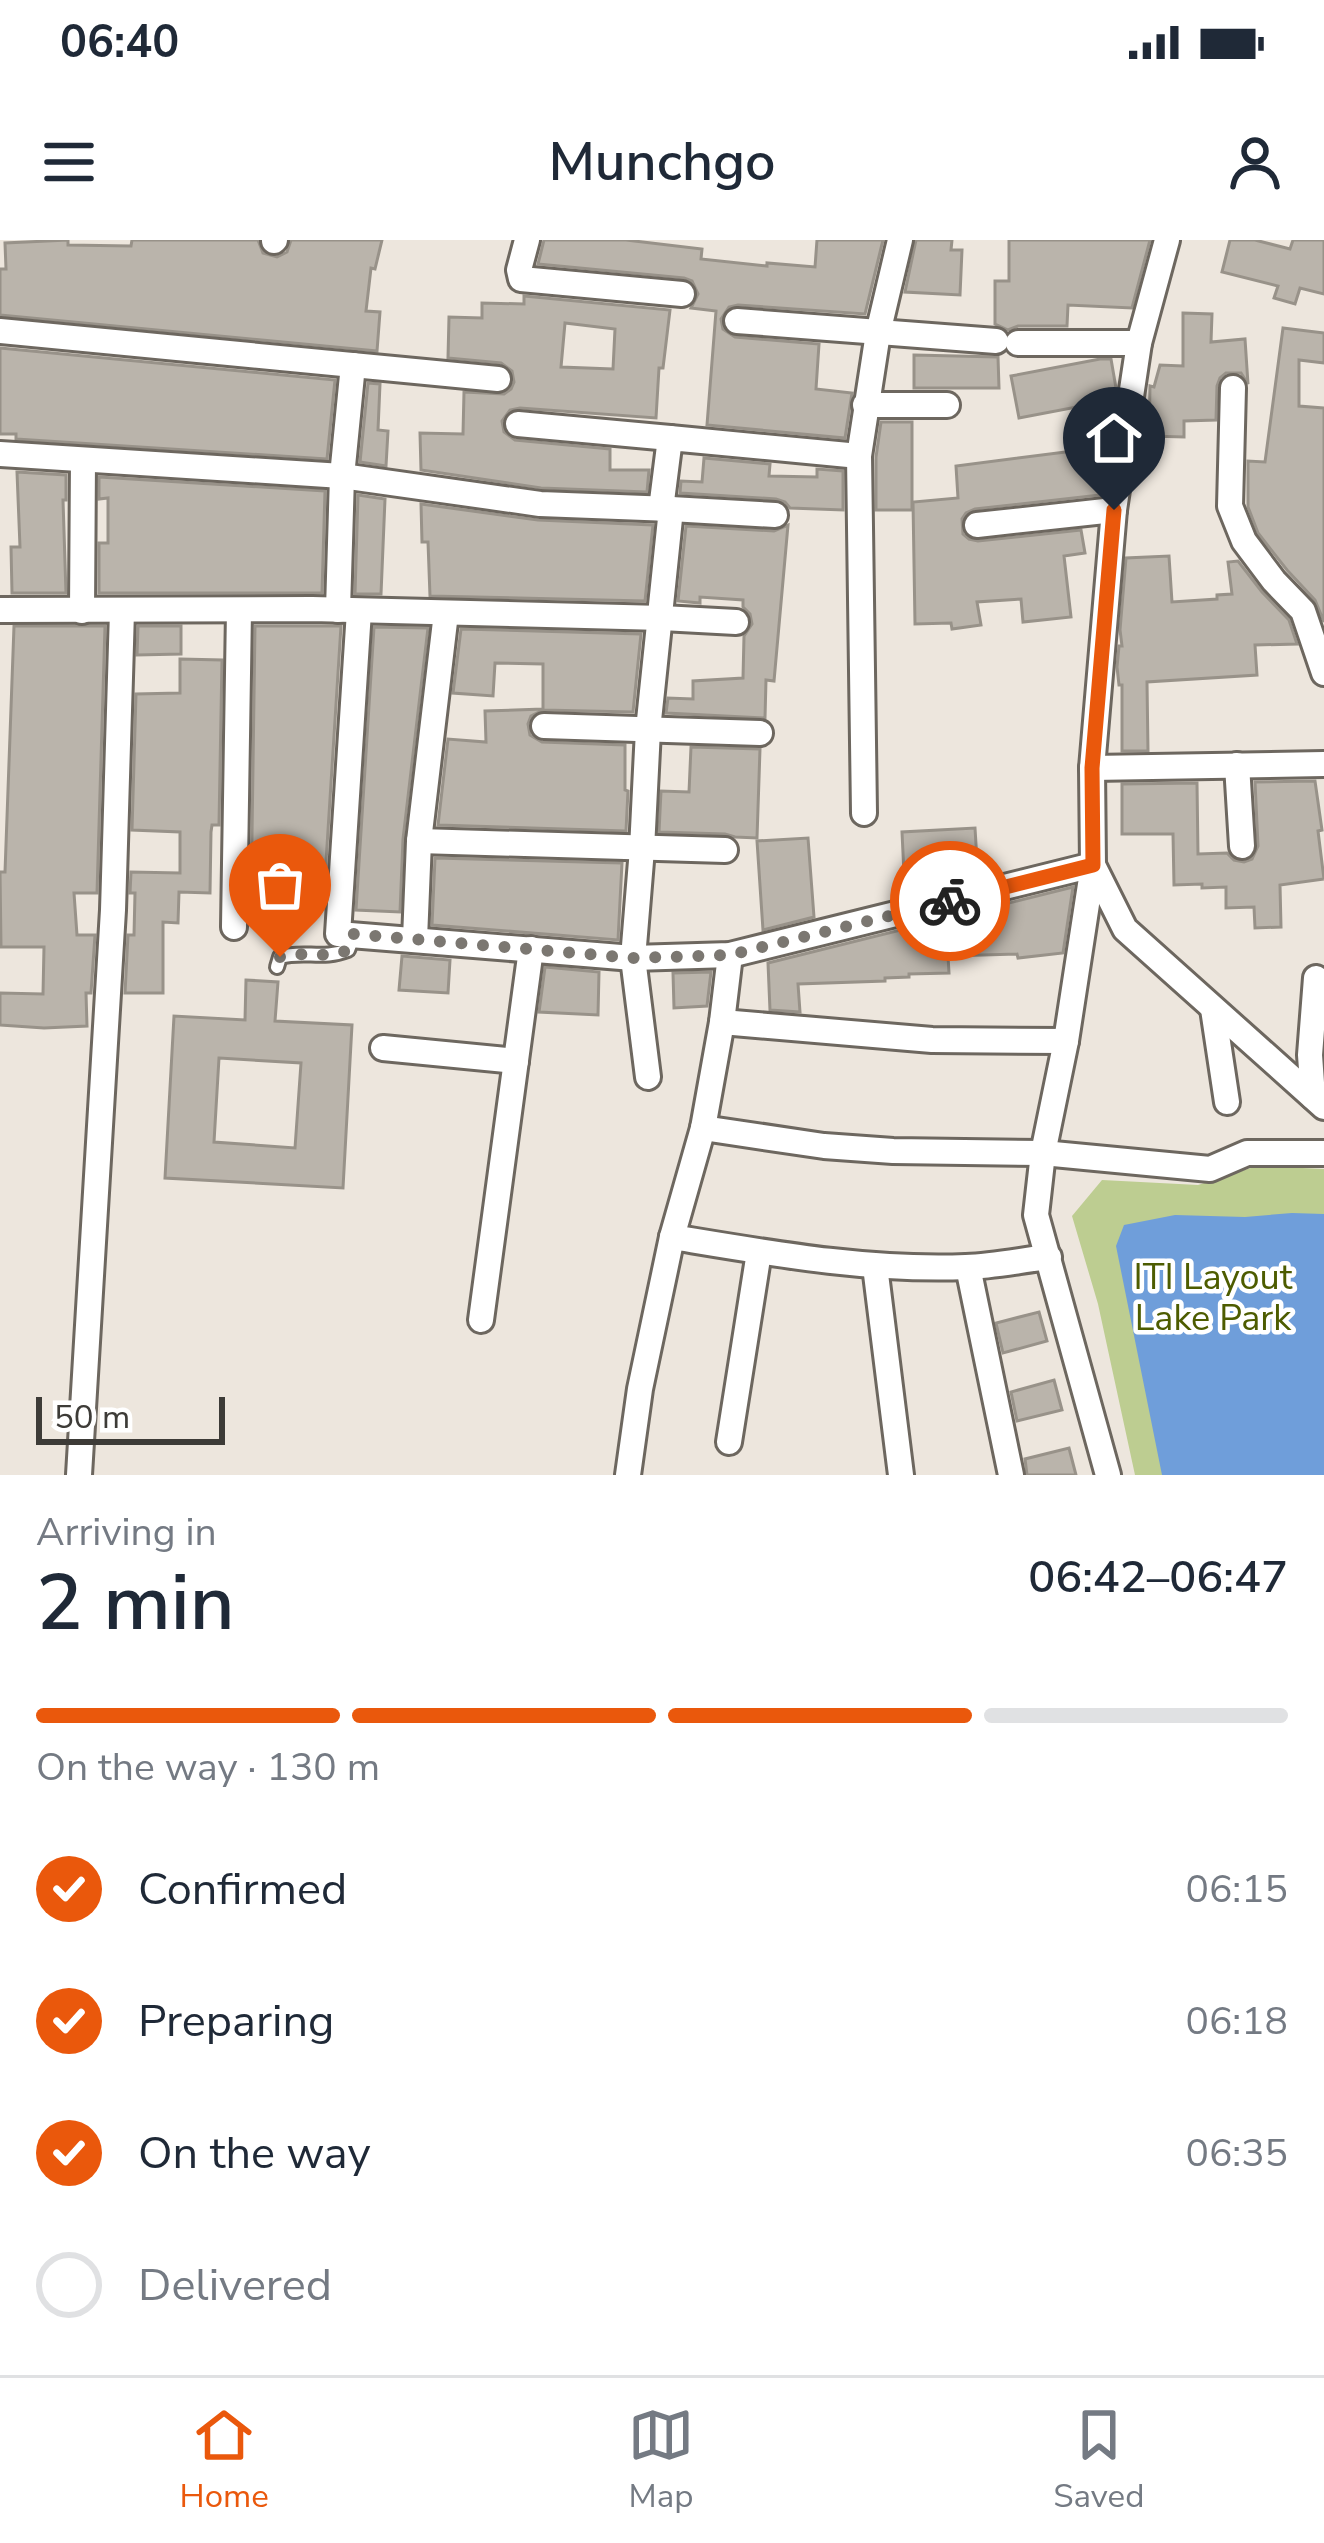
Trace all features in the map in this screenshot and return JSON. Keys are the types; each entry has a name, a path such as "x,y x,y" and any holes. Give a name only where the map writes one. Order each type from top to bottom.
{"street":[{"path":"527,240 521,279 682,294"},
{"path":"864,813 859,456 878,333 900,240"},
{"path":"1108,1475 1036,1216 1093,865 1092,768 1114,510 1139,343 1167,240"},
{"path":"736,321 1007,342 1139,343"},
{"path":"0,331 498,379"},
{"path":"353,365 342,476 349,610 338,934 633,958 730,955 1093,865"},
{"path":"1233,388 1230,506 1244,541 1303,611 1324,673"},
{"path":"865,405 947,405"},
{"path":"518,424 859,456"},
{"path":"648,1077 633,958 648,730 662,618 670,438"},
{"path":"0,454 342,476 540,504 775,515"},
{"path":"82,611 83,460"},
{"path":"977,525 1114,510"},
{"path":"0,610 349,610 736,622"},
{"path":"234,927 239,610"},
{"path":"79,1475 113,910 122,611"},
{"path":"415,939 419,841 446,613"},
{"path":"544,726 760,733"},
{"path":"1092,768 1324,763 1324,746"},
{"path":"1237,765 1242,845"},
{"path":"419,841 725,850"},
{"path":"1093,865 1125,929 1318,1102"},
{"path":"481,1320 531,950"},
{"path":"628,1475 640,1389 672,1237 703,1128 730,955"},
{"path":"1316,978 1310,1054 1318,1102"},
{"path":"1214,1009 1227,1102"},
{"path":"722,1022 932,1040 1066,1041"},
{"path":"383,1048 516,1061"},
{"path":"703,1128 824,1146 1043,1154 1210,1169 1247,1154 1324,1153"},
{"path":"672,1237 875,1266 968,1267 1049,1257"},
{"path":"729,1442 759,1252"},
{"path":"875,1266 902,1475"},
{"path":"968,1267 1011,1475"}],"lane":[{"path":"277,967 280,957 288,954 327,957 348,950 353,934"}],"green space":[{"name":"ITI Layout Lake Park","path":"1257,1166 1324,1169 1324,1475 1135,1475 1098,1304 1072,1216 1102,1180 1198,1185"}],"water":[{"name":"ITI Layout Lake Park","path":"1324,1214 1324,1475 1162,1475 1116,1246 1124,1225 1175,1215"}],"building":[{"path":"68,240 68,245 131,246 132,240 258,240 263,253 277,257 287,252 291,240 382,240 375,269 371,268 366,311 380,312 377,351 0,315 5,243"},
{"path":"544,240 626,240 702,249 701,259 815,267 817,240 883,240 865,314 738,305 729,307 721,319 723,329 735,337 819,344 816,389 852,393 845,438 707,425 716,311 691,308 698,294 692,281 538,264"},
{"path":"916,240 952,240 951,250 962,250 960,295 905,292"},
{"path":"1009,240 1150,240 1132,308 1068,305 1067,326 1008,330 995,324 995,281 1009,281"},
{"path":"1230,240 1255,240 1290,249 1293,240 1324,240 1324,294 1300,288 1295,304 1274,298 1278,286 1222,272"},
{"path":"524,296 670,310 656,418 520,408 510,410 502,421 504,432 515,440 610,449 610,470 649,470 647,492 541,488 421,470 420,433 463,434 464,392 504,394 514,382 512,371 501,363 448,358 449,317 482,318 482,303 524,304","holes":["565,323 615,329 613,369 561,367"]},
{"path":"1183,313 1212,314 1211,342 1245,339 1248,384 1241,373 1226,373 1217,386 1216,420 1184,421 1184,437 1149,436 1150,386 1154,387 1160,365 1183,366"},
{"path":"1283,328 1324,333 1324,363 1299,360 1299,406 1324,408 1324,622 1315,600 1258,533 1248,507 1248,461 1265,462"},
{"path":"0,348 335,380 327,459 16,439 16,434 0,434"},
{"path":"914,355 998,357 999,388 914,388"},
{"path":"1111,359 1116,388 1114,397 1108,398 1107,445 1092,447 1087,405 1019,418 1011,376"},
{"path":"368,383 380,384 378,430 388,431 386,466 360,462"},
{"path":"881,422 912,422 912,510 876,510"},
{"path":"1105,447 1100,495 975,509 962,519 963,534 978,541 1081,530 1085,553 1064,556 1071,617 1023,622 1021,599 977,602 981,625 952,629 951,623 915,624 913,502 958,498 956,466"},
{"path":"704,458 770,464 769,476 817,477 817,469 843,471 843,510 790,508 776,499 680,493 681,481 702,482"},
{"path":"17,472 66,475 66,593 12,593 11,547 20,547"},
{"path":"99,477 325,491 322,593 99,593 99,543 108,543 108,498 99,499"},
{"path":"358,495 385,499 381,594 355,594"},
{"path":"421,504 538,520 653,525 645,601 430,596"},
{"path":"788,525 774,681 766,680 765,718 666,713 668,698 693,699 693,681 743,678 744,636 752,624 743,600 700,597 700,603 678,601 686,526 774,531"},
{"path":"1169,556 1172,602 1232,594 1228,562 1238,561 1289,620 1297,644 1255,645 1257,675 1147,682 1148,751 1122,751 1122,685 1117,667 1126,558"},
{"path":"14,626 105,626 97,893 74,893 77,935 95,935 91,993 86,993 87,1026 0,1025 0,993 43,994 44,947 1,947 0,872 5,872"},
{"path":"138,626 181,626 181,654 137,655"},
{"path":"255,626 341,626 323,909 251,905"},
{"path":"374,627 428,628 403,839 400,912 356,910"},
{"path":"461,629 641,634 633,712 543,710 531,716 528,724 530,735 542,742 625,745 626,831 438,825 448,739 486,742 485,711 543,709 543,664 495,663 493,696 453,693"},
{"path":"180,659 222,660 219,825 212,825 211,832 210,893 179,892 178,923 163,922 163,993 125,993 128,935 134,935 131,872 180,873 180,832 132,830 136,694 180,693"},
{"path":"691,747 760,749 757,838 659,832 661,791 689,792"},
{"path":"1315,781 1324,879 1280,885 1281,927 1255,928 1254,907 1226,908 1226,887 1174,885 1173,834 1122,834 1122,784 1197,783 1198,854 1227,853 1244,862 1252,859 1258,846 1255,782"},
{"path":"975,828 978,877 905,895 902,832"},
{"path":"808,838 814,917 763,930 757,841"},
{"path":"435,858 622,863 618,940 432,925"},
{"path":"1073,887 1063,953 1018,958 1017,954 948,956 949,973 798,984 800,1012 770,1010 768,963"},
{"path":"402,956 450,960 448,993 399,990"},
{"path":"545,967 599,972 598,1015 539,1012"},
{"path":"711,972 707,1006 674,1008 673,973"},
{"path":"246,980 278,982 275,1021 352,1025 343,1188 165,1178 174,1016 245,1020","holes":["219,1058 301,1063 295,1148 214,1142"]},
{"path":"1039,1312 1047,1341 1003,1353 996,1323"},
{"path":"1054,1380 1062,1410 1017,1421 1011,1392"},
{"path":"1069,1448 1076,1475 1027,1475 1025,1459"}],"way so far":[{"path":"280,957 337,955 348,950 353,934 633,958 730,955 950,901"}],"route":[{"path":"950,901 1093,865 1092,768 1114,510"}]}
